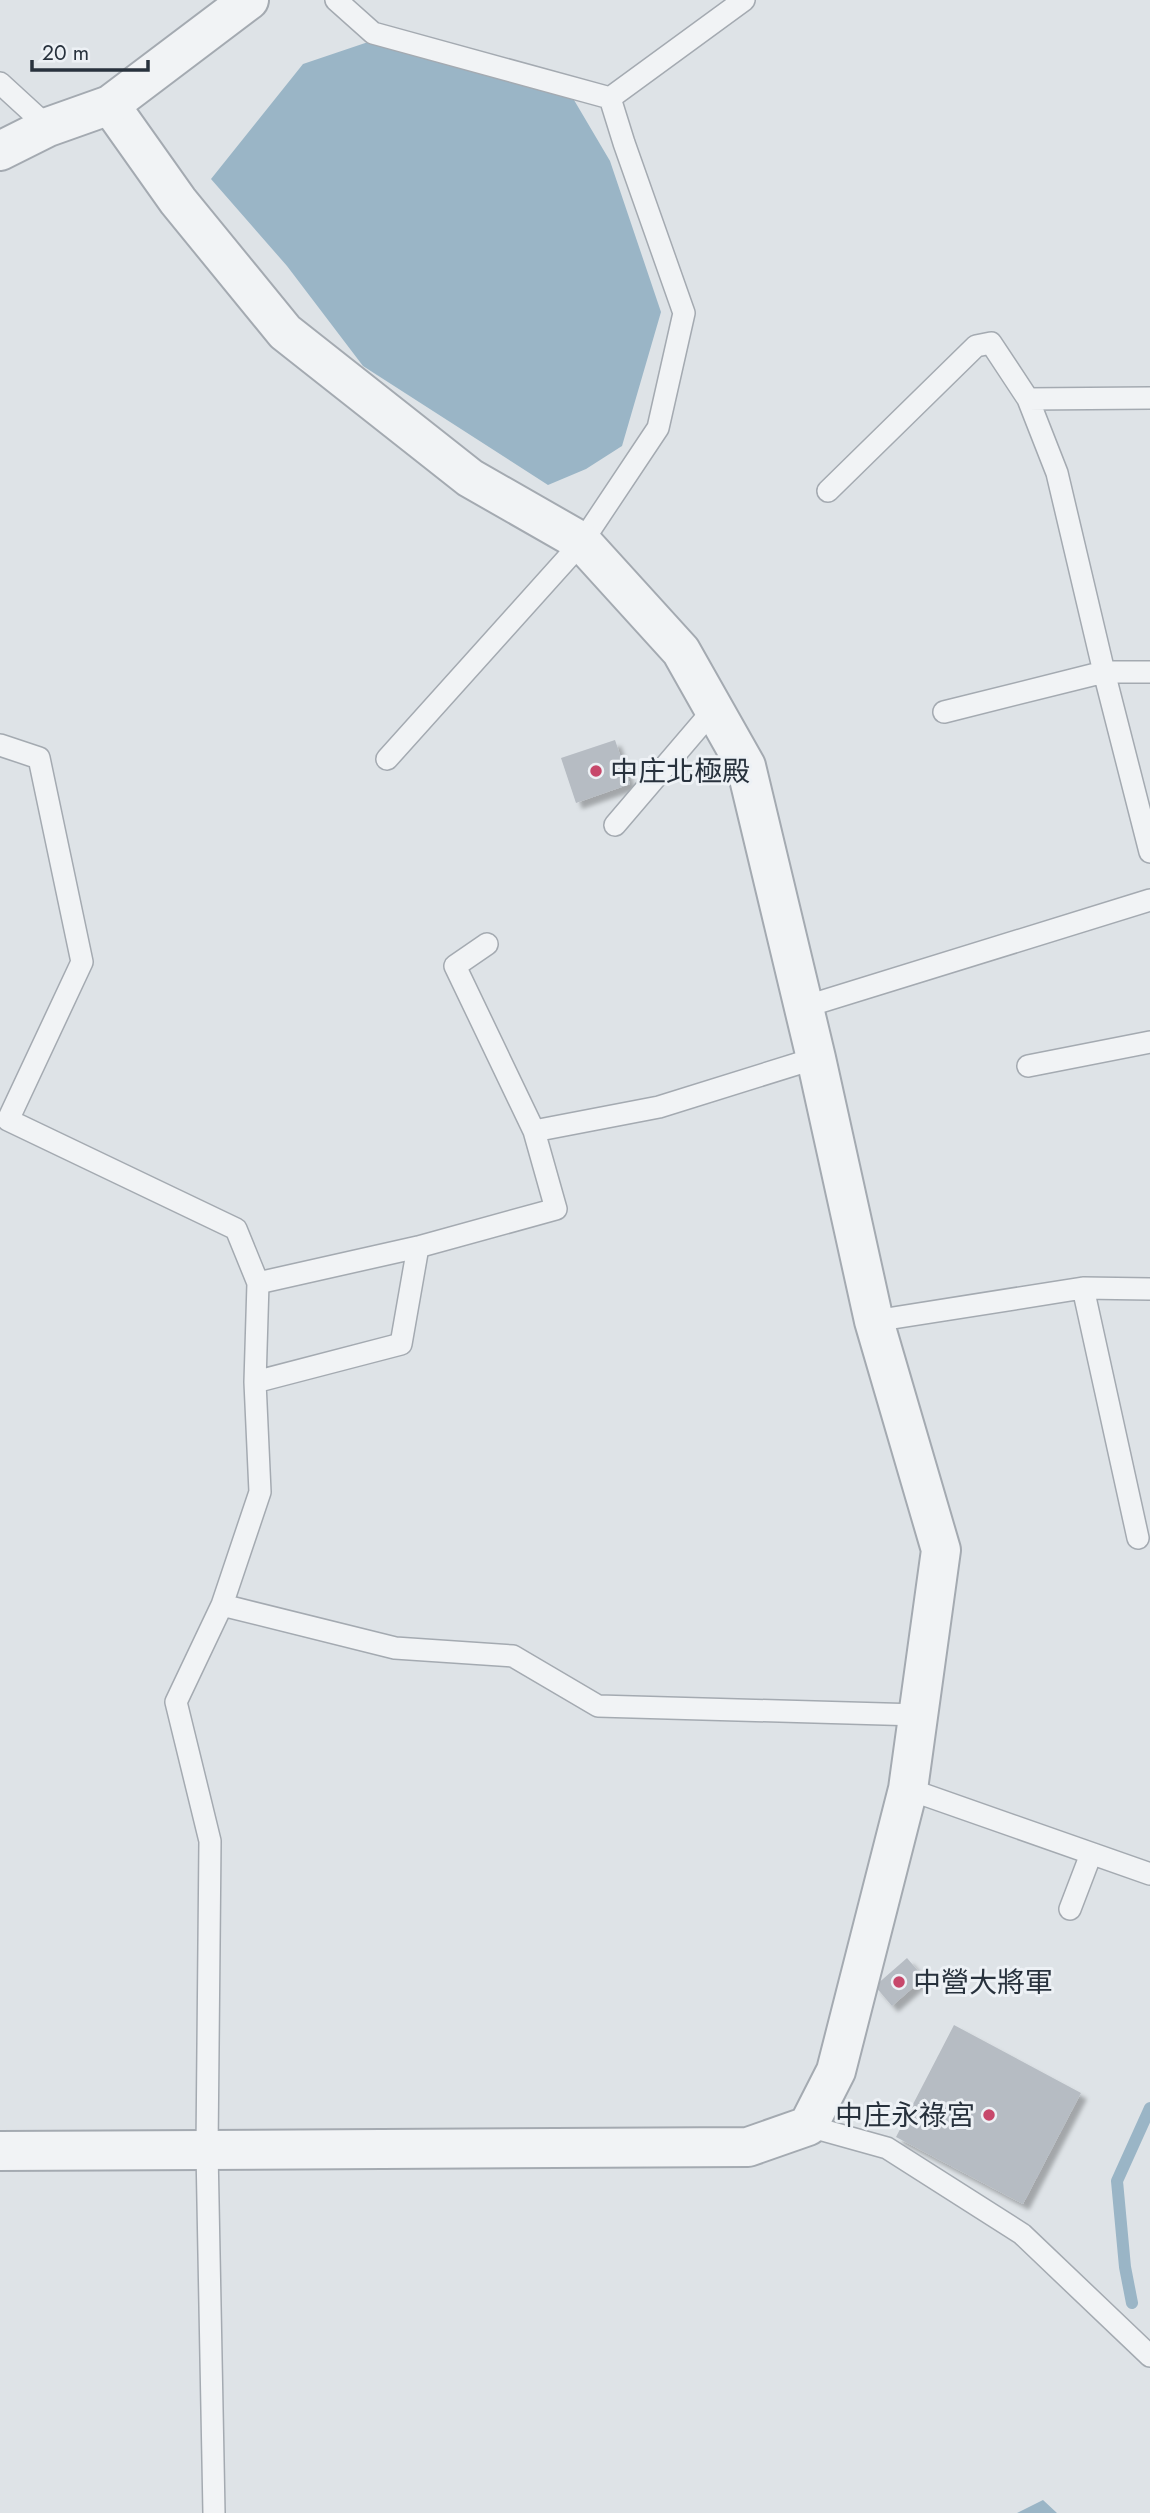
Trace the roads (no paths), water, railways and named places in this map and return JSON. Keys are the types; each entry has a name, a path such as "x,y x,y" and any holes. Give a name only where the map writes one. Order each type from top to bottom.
{"street":[{"path":"0,151 48,127 110,105 249,0"},
{"path":"0,2151 748,2147 808,2126 836,2071 908,1789 941,1550 874,1321 816,1059 746,766 681,651 582,542 470,478 285,332 178,201 110,105"}],"lane":[{"path":"336,0 373,33 610,98"},
{"path":"610,98 744,0"},
{"path":"0,83 48,127"},
{"path":"387,759 582,542 657,428 684,313 610,98"},
{"path":"828,491 976,346 991,343 1028,399 1056,473 1150,852"},
{"path":"1028,399 1150,398"},
{"path":"944,712 1104,673 1150,672"},
{"path":"615,825 714,709"},
{"path":"0,745 39,758 82,962 8,1120 236,1228 258,1283 255,1382 260,1492 222,1605 176,1702 210,1841 207,2150 214,2513"},
{"path":"804,1007 1150,900"},
{"path":"258,1283 418,1247 556,1209 534,1131 454,965 487,944"},
{"path":"1028,1066 1150,1042"},
{"path":"534,1131 659,1107 816,1059"},
{"path":"255,1382 401,1344 418,1247"},
{"path":"874,1321 1083,1288 1150,1289"},
{"path":"1083,1288 1138,1538"},
{"path":"222,1605 395,1648 513,1656 598,1706 919,1715"},
{"path":"908,1789 1150,1874"},
{"path":"1070,1909 1091,1854"},
{"path":"808,2126 887,2148 1022,2234 1150,2356"}],"water":[{"path":"380,38 574,100 610,161 661,312 622,446 586,469 548,485 363,366 287,266 211,179 303,64"},
{"path":"1043,2500 1057,2513 1017,2513"}],"waterway":[{"path":"1132,2303 1125,2267 1117,2181 1150,2108"}],"place":[{"name":"中庄北極殿","path":"596,771"},
{"name":"中營大將軍","path":"899,1982"},
{"name":"中庄永祿宮","path":"989,2115"}]}
